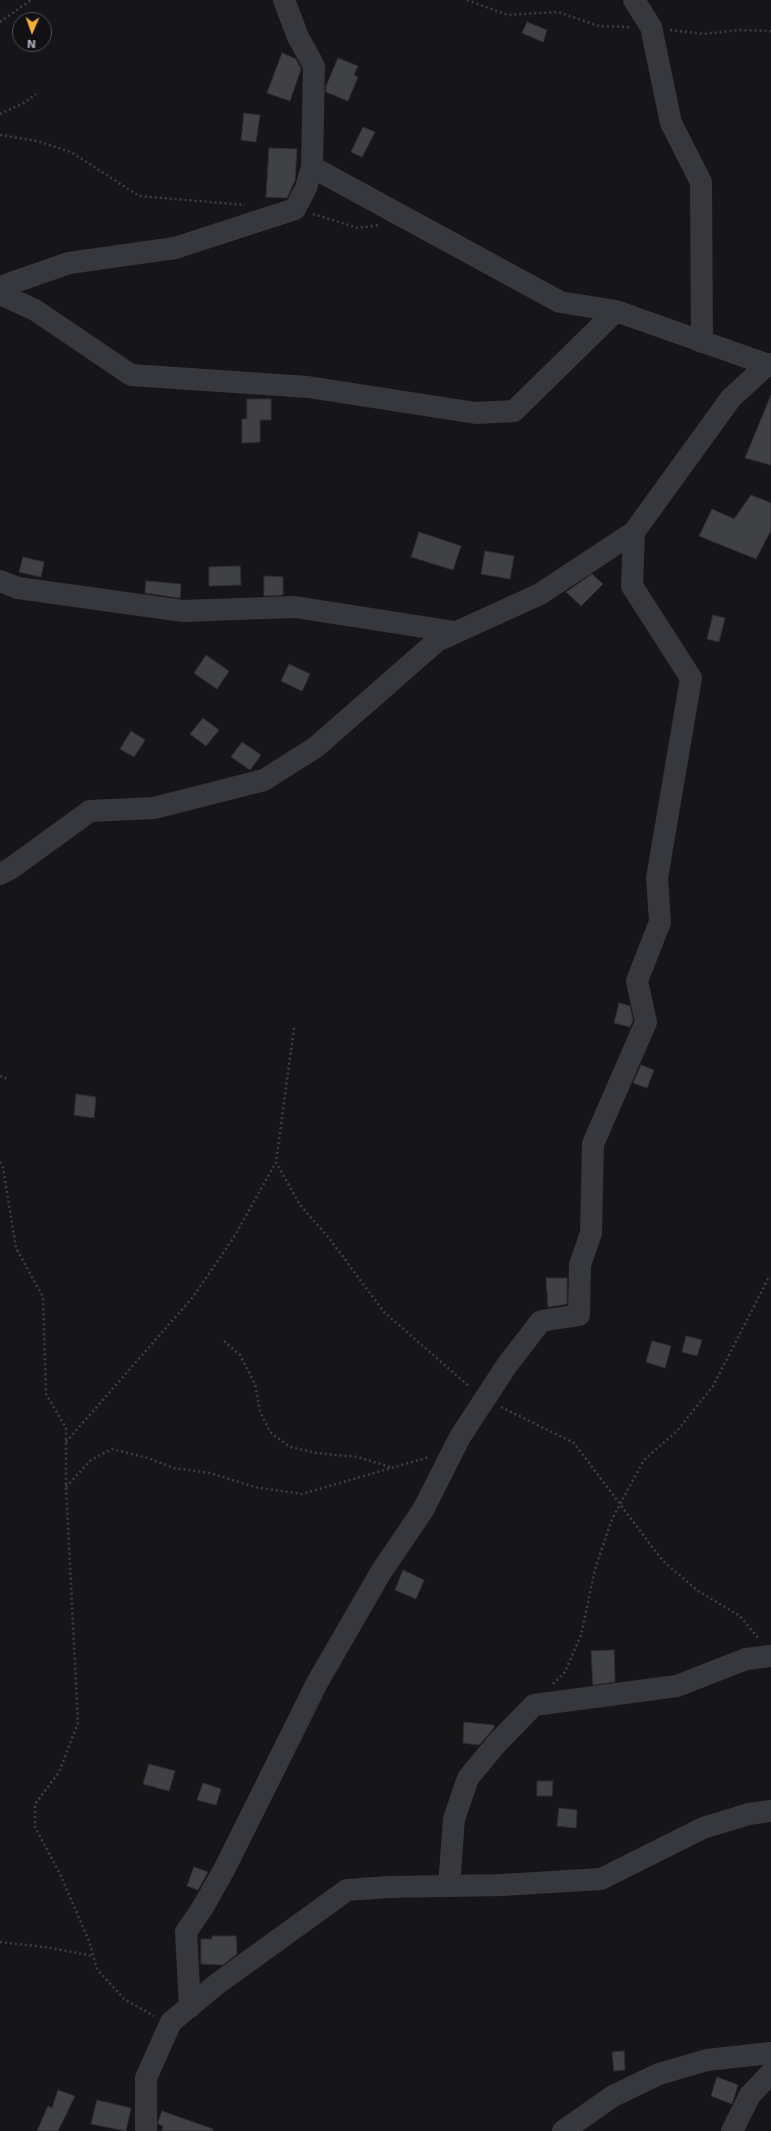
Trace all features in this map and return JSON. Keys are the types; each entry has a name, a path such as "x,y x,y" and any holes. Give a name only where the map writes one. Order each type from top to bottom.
{"street":[{"path":"0,287 69,263 175,248 295,209 306,188 312,167 314,66 298,37 284,0"},
{"path":"634,0 650,28 671,123 701,182 702,342"},
{"path":"312,167 560,302 616,311 770,365"},
{"path":"0,294 35,310 131,375 308,387 476,413 514,411 616,311"},
{"path":"0,874 10,869 90,811 154,808 264,780 316,746 437,641 540,594 634,532 731,398 770,365"},
{"path":"190,2007 186,1932 203,1907 225,1868 316,1683 381,1572 422,1510 454,1448 507,1365 541,1321 579,1315 580,1265 591,1233 593,1144 646,1022 637,981 660,922 657,878 691,678 632,586 634,532"},
{"path":"0,580 26,589 183,611 294,607 455,632"},
{"path":"449,1886 454,1819 468,1778 497,1743 534,1705 677,1686 746,1659 766,1648"},
{"path":"146,2131 146,2078 171,2022 217,1984 347,1890 600,1879 703,1828 749,1814 771,1811"},
{"path":"563,2131 614,2096 659,2074 707,2060 771,2053"},
{"path":"732,2131 750,2095 771,2073"}],"path":[{"path":"0,22 31,0"},
{"path":"467,0 508,15 558,12 599,26 650,28 704,34 738,30 771,31"},
{"path":"0,114 24,103 36,94"},
{"path":"0,135 37,141 71,152 139,196 249,206"},
{"path":"295,209 358,228 386,225"},
{"path":"66,1442 193,1297 234,1237 276,1162 294,1028"},
{"path":"0,1076 8,1079"},
{"path":"0,1162 3,1168 16,1248 43,1297 46,1394 66,1428 66,1488 78,1723 59,1772 35,1804 35,1827 60,1874 89,1941 97,1969 124,1999 159,2019"},
{"path":"276,1162 300,1205 329,1238 384,1312 484,1399 574,1443 662,1560 698,1591 740,1616 766,1648"},
{"path":"534,1705 565,1672 568,1666 580,1635 595,1569 612,1519 644,1460 676,1431 712,1386 768,1279 771,1276"},
{"path":"224,1341 240,1355 255,1384 260,1411 270,1432 290,1447 317,1453 358,1457 393,1468"},
{"path":"66,1488 91,1460 112,1449 148,1458 174,1468 210,1473 255,1487 302,1494 393,1468 454,1448"},
{"path":"0,1942 45,1947 93,1956"}],"building":[{"path":"527,22 547,30 543,42 522,33"},
{"path":"282,53 296,59 301,69 290,101 267,93"},
{"path":"338,58 358,66 354,75 358,77 348,101 326,92 326,86"},
{"path":"244,113 260,115 256,142 241,140"},
{"path":"363,127 375,132 362,157 351,152"},
{"path":"269,148 297,149 295,180 287,198 266,197"},
{"path":"771,395 771,465 745,458"},
{"path":"247,399 271,399 271,420 260,420 260,442 242,443 242,419 247,419"},
{"path":"751,495 771,503 771,530 756,559 699,536 712,509 734,519"},
{"path":"419,532 461,546 453,570 411,557"},
{"path":"485,551 514,556 510,579 481,574"},
{"path":"23,557 44,562 41,577 19,572"},
{"path":"240,566 241,585 209,586 209,567"},
{"path":"592,574 603,584 581,606 566,592"},
{"path":"264,576 283,577 283,595 264,596"},
{"path":"146,581 181,584 180,598 145,593"},
{"path":"713,615 725,618 719,642 707,639"},
{"path":"206,655 229,671 217,689 194,673"},
{"path":"289,664 310,674 302,691 281,681"},
{"path":"203,718 219,730 206,746 190,734"},
{"path":"131,731 145,740 134,757 120,749"},
{"path":"242,742 261,755 250,770 231,757"},
{"path":"619,1003 630,1006 633,1020 630,1027 614,1023"},
{"path":"641,1065 654,1070 647,1088 633,1083"},
{"path":"76,1094 96,1097 94,1118 74,1115"},
{"path":"546,1278 567,1278 567,1304 548,1307"},
{"path":"686,1336 702,1340 697,1356 682,1352"},
{"path":"652,1341 671,1346 665,1368 646,1362"},
{"path":"403,1570 424,1580 416,1599 395,1590"},
{"path":"614,1650 615,1682 593,1685 591,1651"},
{"path":"464,1722 494,1725 494,1728 479,1745 463,1743"},
{"path":"149,1764 175,1771 169,1791 143,1784"},
{"path":"537,1781 553,1781 552,1796 537,1796"},
{"path":"203,1783 221,1789 216,1805 197,1800"},
{"path":"559,1808 577,1810 576,1828 557,1826"},
{"path":"194,1867 208,1872 198,1890 187,1886"},
{"path":"212,1936 236,1936 237,1954 223,1965 201,1964 201,1939 212,1939"},
{"path":"624,2051 625,2070 614,2071 612,2052"},
{"path":"717,2077 738,2085 732,2104 711,2096"},
{"path":"58,2090 75,2096 58,2131 37,2131 48,2106 52,2108"},
{"path":"97,2100 131,2108 126,2131 91,2124"},
{"path":"162,2111 213,2129 213,2131 162,2131 163,2126 158,2124 158,2122"}]}
